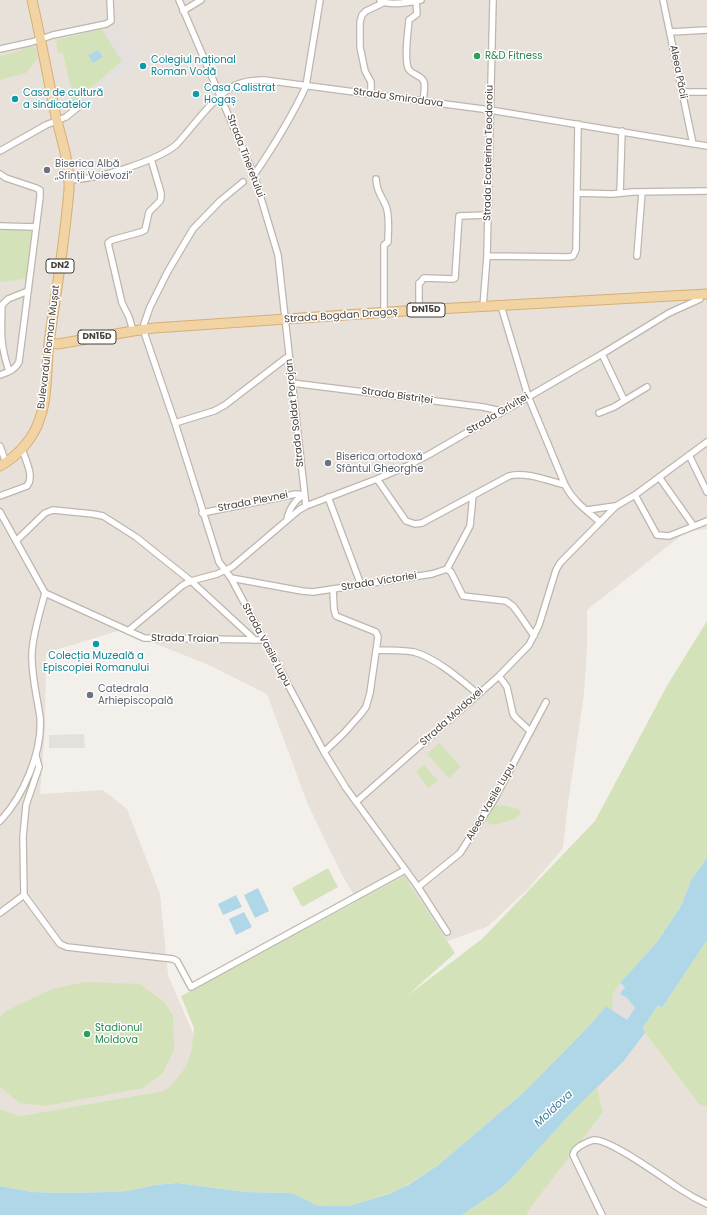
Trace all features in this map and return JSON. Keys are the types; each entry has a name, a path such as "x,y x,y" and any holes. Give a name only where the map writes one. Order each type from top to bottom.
{"main road":[{"name":"Bulevardul Roman Mușat","path":"3,465 22,449 29,440 40,418 44,398 49,343 70,180 65,150 57,120 32,0"},
{"name":"Strada Bogdan Dragoș","path":"49,343 58,344 145,329 384,312 703,294"}],"street":[{"path":"0,49 53,35 106,24 111,21 110,0"},
{"name":"Strada Tineretului","path":"179,0 254,175 278,255 286,320"},
{"path":"183,11 201,0"},
{"path":"254,175 280,134 301,98 306,86 320,0"},
{"name":"Strada Ecaterina Teodoroiu","path":"483,307 487,256 493,0"},
{"name":"Aleea Păcii","path":"663,0 693,144"},
{"path":"370,94 371,82 365,72 360,47 360,22 362,15 382,1 392,4 419,1 417,14 409,20 407,60 408,69 424,81 423,101"},
{"path":"670,32 707,30"},
{"name":"Strada Smirodava","path":"70,180 79,180 100,175 161,155 176,145 220,95 234,85 253,80 264,80 490,110 707,146"},
{"path":"682,92 707,92"},
{"path":"0,150 46,125 66,117 82,104"},
{"path":"487,256 573,256 576,250 578,124"},
{"path":"620,193 622,131"},
{"path":"133,331 129,317 122,303 108,243 112,240 145,230 148,212 160,201 161,192 151,159"},
{"path":"0,175 40,190 19,362 16,367 9,372 0,375"},
{"path":"376,179 378,191 386,206 387,213 388,242 384,245 384,312"},
{"path":"145,329 144,324 150,307 168,271 193,229 220,201 243,182"},
{"path":"577,193 707,191"},
{"path":"637,256 642,192"},
{"path":"419,310 419,283 424,278 456,278 459,216 488,215"},
{"path":"0,226 36,227"},
{"path":"9,372 0,332 1,306 8,299 28,291"},
{"name":"Strada Griviței","path":"128,631 183,585 232,568 299,510 328,497 377,479 430,454 501,411 602,354 679,307 700,299 703,294"},
{"path":"501,306 528,396 565,485 573,498 600,522"},
{"name":"Strada Soldat Porojan","path":"286,320 306,506"},
{"name":"Strada Vasile Lupu","path":"145,329 145,335 175,422 202,513 219,562 231,578 324,752 356,802 418,887 447,932"},
{"path":"602,354 624,400"},
{"path":"175,422 225,405 286,358 289,358"},
{"name":"Strada Bistriței","path":"292,383 297,382 483,407 501,411"},
{"path":"599,412 647,387"},
{"path":"587,510 616,506 635,495 707,442"},
{"path":"0,446 3,465"},
{"path":"0,496 27,486 30,483 28,469 22,449"},
{"path":"689,455 707,492"},
{"path":"377,479 406,521 415,524 422,523 514,474 526,475 565,485"},
{"path":"658,477 693,526"},
{"name":"Strada Plevnei","path":"202,513 296,494 304,495"},
{"name":"Strada Griviței","path":"287,520 299,498 304,495"},
{"path":"473,495 470,526 447,568 451,572 463,596 506,601 513,606 534,636"},
{"path":"635,495 658,535 669,536 707,521"},
{"path":"328,497 361,585"},
{"name":"Strada Moldovei","path":"356,802 499,676 529,645 539,625 556,570 616,506"},
{"path":"16,541 45,513 53,510 103,516 136,538 191,581 255,640"},
{"path":"0,512 45,593 32,654 40,724 36,755 20,793 0,821"},
{"name":"Strada Victoriei","path":"231,578 313,592 432,574 447,568"},
{"path":"324,752 344,733 366,707 370,693 378,637 376,632 336,616 332,590"},
{"name":"Strada Traian","path":"45,593 144,638 264,640"},
{"path":"376,650 406,651 420,654 445,668 478,694"},
{"path":"499,676 507,687 513,714 530,731"},
{"name":"Aleea Vasile Lupu","path":"418,887 460,854 495,798 546,702"},
{"path":"36,755 39,767 26,805 23,837 24,895 60,944 67,947 173,959 177,961 192,987 405,870"},
{"path":"0,913 24,895"},
{"path":"602,1215 573,1155 576,1149 594,1140 626,1154 681,1190 707,1204"}],"shaded area":[{"path":"0,0 707,0 707,529 687,531 587,610 587,649 584,694 563,848 529,888 487,927 442,943 363,910 342,875 308,805 267,694 209,665 121,630 46,653 45,730 40,794 103,790 127,809 160,894 168,975 214,1082 20,1116 0,1109"},
{"path":"119,26 140,58 85,108 78,99 122,61 103,31"},
{"path":"84,734 85,748 49,748 49,735"},
{"path":"620,983 625,986 621,994 627,998 635,1008 627,1020 606,1006"},
{"path":"645,1033 699,1104 707,1107 707,1215 528,1215 526,1212 603,1112 597,1087 623,1062"}],"green space":[{"path":"102,29 122,61 71,105 67,90 71,89 63,53 58,53 56,40"},
{"path":"31,45 36,49 38,58 26,73 0,80 0,56 20,51 22,47"},
{"path":"0,226 36,227 30,278 0,282"},
{"path":"707,621 707,858 691,880 681,906 657,942 620,983 612,996 613,1010 606,1006 589,1026 522,1094 437,1166 399,1190 349,1206 316,1205 288,1193 246,1192 177,1183 155,1185 128,1191 64,1193 32,1192 0,1186 0,1109 20,1116 163,1091 171,1086 186,1067 192,1049 194,1028 181,996 404,876 455,953 407,996 482,939 595,821 668,684"},
{"path":"439,743 461,767 449,778 427,754"},
{"path":"424,765 438,781 428,788 416,771"},
{"path":"495,805 507,806 520,810 521,813 515,819 493,825 482,820"},
{"path":"328,868 338,887 302,907 292,888"},
{"path":"707,940 707,1107 699,1104 645,1033 643,1028 658,1005 662,1008"},
{"name":"Stadionul Moldova","path":"86,982 140,984 164,1002 173,1016 174,1050 163,1073 143,1088 45,1106 20,1103 0,1087 0,1017 6,1011 52,989"},
{"path":"597,1087 603,1112 527,1212 528,1215 462,1215 499,1190 511,1179"}],"water":[{"path":"98,50 103,57 93,63 88,55"},
{"name":"Moldova","path":"707,858 707,940 662,1008 658,1005 643,1028 645,1033 623,1062 574,1110 511,1179 499,1190 462,1215 0,1215 0,1186 32,1192 64,1193 128,1191 155,1185 177,1183 246,1192 288,1193 294,1194 316,1205 349,1206 389,1194 408,1185 437,1166 522,1094 589,1026 606,1006 627,1020 635,1008 627,998 620,994 625,987 620,983 657,942 681,906 691,880"},
{"path":"258,888 269,911 255,918 244,895"},
{"path":"236,895 242,907 223,915 218,904"},
{"path":"244,912 252,927 236,935 229,919"}],"place":[{"name":"R&D Fitness","path":"477,56"},
{"name":"Colegiul național Roman Vodă","path":"143,66"},
{"name":"Casa Calistrat Hogaș","path":"196,94"},
{"name":"Casa de cultură a sindicatelor","path":"15,99"},
{"name":"Biserica Albă „Sfinții Voievozi”","path":"47,170"},
{"name":"Biserica ortodoxă Sfântul Gheorghe","path":"328,463"},
{"name":"Colecția Muzeală a Episcopiei Romanului","path":"96,644"},
{"name":"Catedrala Arhiepiscopală","path":"90,695"},
{"name":"Stadionul Moldova","path":"87,1034"}]}
